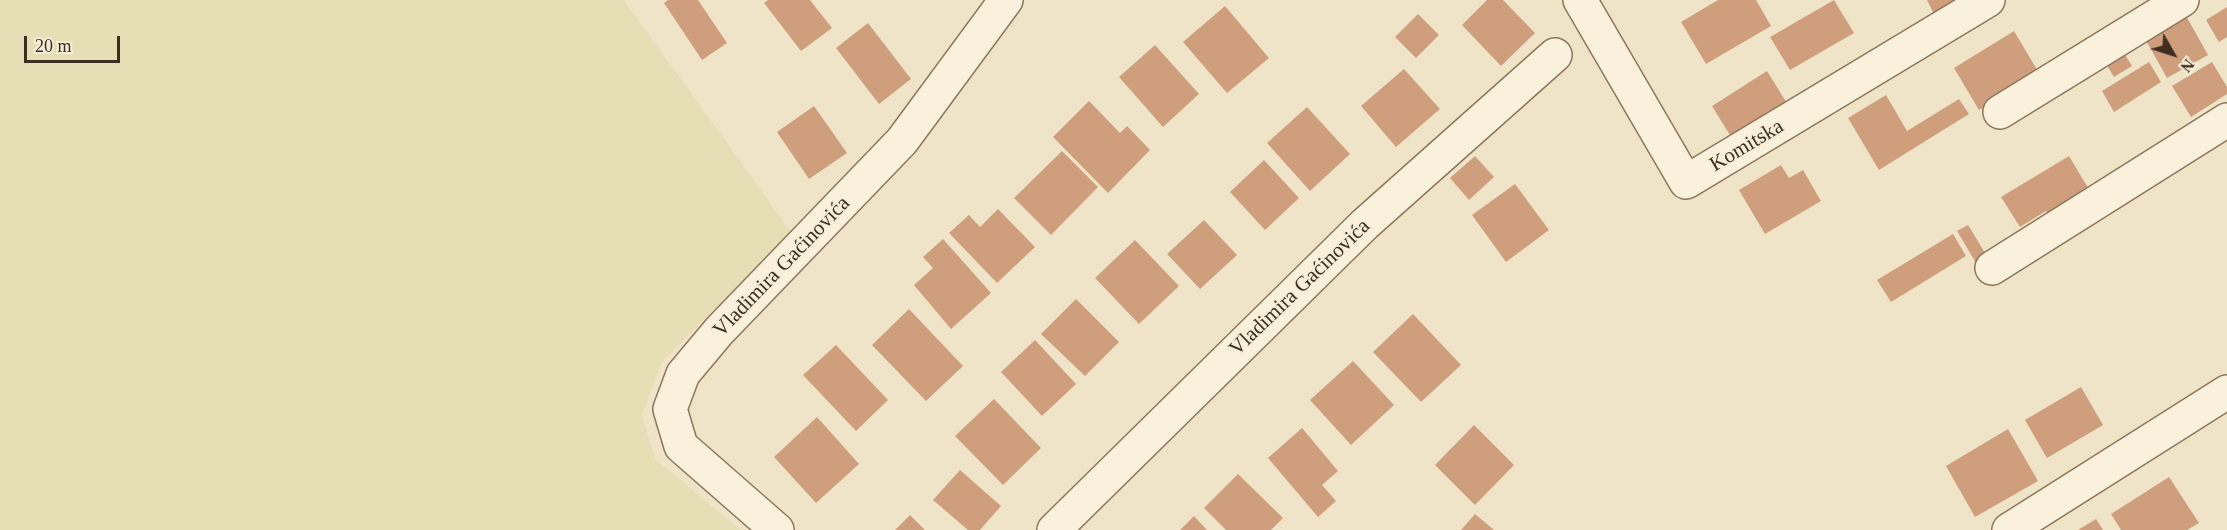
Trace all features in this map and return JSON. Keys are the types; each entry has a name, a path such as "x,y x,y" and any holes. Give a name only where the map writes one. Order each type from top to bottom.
{"street":[{"name":"Vladimira Gaćinovića","path":"777,530 681,446 670,409 683,374 719,331 902,141 1006,0"},
{"name":"Komitska","path":"1580,0 1686,182 1988,0"},
{"path":"2000,112 2182,0"},
{"name":"Vladimira Gaćinovića","path":"1054,530 1365,224 1555,55"},
{"path":"1992,268 2227,120"},
{"path":"2009,530 2227,392"}],"shaded area":[{"path":"0,0 624,0 791,232 662,362 642,415 655,459 741,530 0,530"}],"building":[{"path":"668,0 698,0 727,43 702,60 664,3"},
{"path":"768,0 810,0 832,28 801,51 764,3"},
{"path":"1487,0 1503,0 1535,33 1501,66 1462,25"},
{"path":"1718,0 1756,0 1771,26 1706,64 1681,22"},
{"path":"1834,0 1854,33 1790,70 1770,37"},
{"path":"1927,0 1962,0 1934,14"},
{"path":"1225,6 1269,58 1227,93 1183,42"},
{"path":"2227,7 2227,37 2219,42 2206,20"},
{"path":"1418,14 1439,35 1416,58 1395,37"},
{"path":"2185,14 2208,55 2167,78 2144,37"},
{"path":"868,23 911,79 879,104 836,48"},
{"path":"2014,31 2039,73 1979,110 1954,68"},
{"path":"1155,45 1199,94 1163,127 1119,77"},
{"path":"2121,48 2132,66 2114,77 2103,59"},
{"path":"2149,62 2161,82 2114,112 2102,91"},
{"path":"2212,62 2227,87 2227,94 2191,117 2172,86"},
{"path":"1404,69 1440,109 1396,147 1361,106"},
{"path":"1767,71 1788,105 1733,140 1712,106"},
{"path":"1886,95 1907,131 1959,99 1969,114 1879,170 1848,118"},
{"path":"1089,101 1120,133 1127,126 1150,150 1108,193 1053,137"},
{"path":"814,106 847,153 809,179 777,132"},
{"path":"1307,107 1350,154 1310,191 1267,143"},
{"path":"1062,151 1098,187 1051,235 1014,198"},
{"path":"1475,156 1494,177 1469,200 1450,178"},
{"path":"2069,156 2093,196 2052,221 2046,211 2020,227 2001,197"},
{"path":"1264,160 1299,198 1265,230 1230,192"},
{"path":"1781,165 1789,178 1803,170 1821,201 1765,234 1739,190"},
{"path":"1515,184 1549,230 1506,262 1472,215"},
{"path":"998,209 1035,247 997,283 949,233 969,215 980,227"},
{"path":"1204,220 1237,255 1200,289 1167,254"},
{"path":"1968,225 1990,261 1979,268 1957,231"},
{"path":"1953,234 1966,256 1891,302 1877,280"},
{"path":"943,239 991,293 951,329 914,285 933,268 923,257"},
{"path":"1135,240 1179,286 1139,324 1095,278"},
{"path":"1076,299 1119,342 1085,376 1041,334"},
{"path":"909,309 963,366 926,401 872,345"},
{"path":"1413,314 1461,365 1421,402 1373,352"},
{"path":"1035,340 1076,384 1042,416 1001,372"},
{"path":"836,345 888,400 856,431 803,375"},
{"path":"1353,361 1394,405 1351,445 1310,400"},
{"path":"2081,387 2103,425 2047,458 2025,420"},
{"path":"994,399 1041,448 1003,485 955,436"},
{"path":"817,417 859,464 816,503 774,457"},
{"path":"1474,425 1514,465 1475,505 1435,465"},
{"path":"1302,428 1338,471 1322,485 1336,501 1318,517 1268,458"},
{"path":"2008,429 2038,481 1975,517 1946,466"},
{"path":"960,470 1001,506 980,530 968,530 933,500"},
{"path":"1238,474 1283,518 1271,530 1226,530 1204,508"},
{"path":"2169,477 2199,523 2187,530 2121,530 2111,514"},
{"path":"1475,514 1494,530 1461,530"},
{"path":"910,515 925,530 895,530"},
{"path":"1194,516 1207,530 1180,530"},
{"path":"2096,519 2103,530 2078,530"}]}
